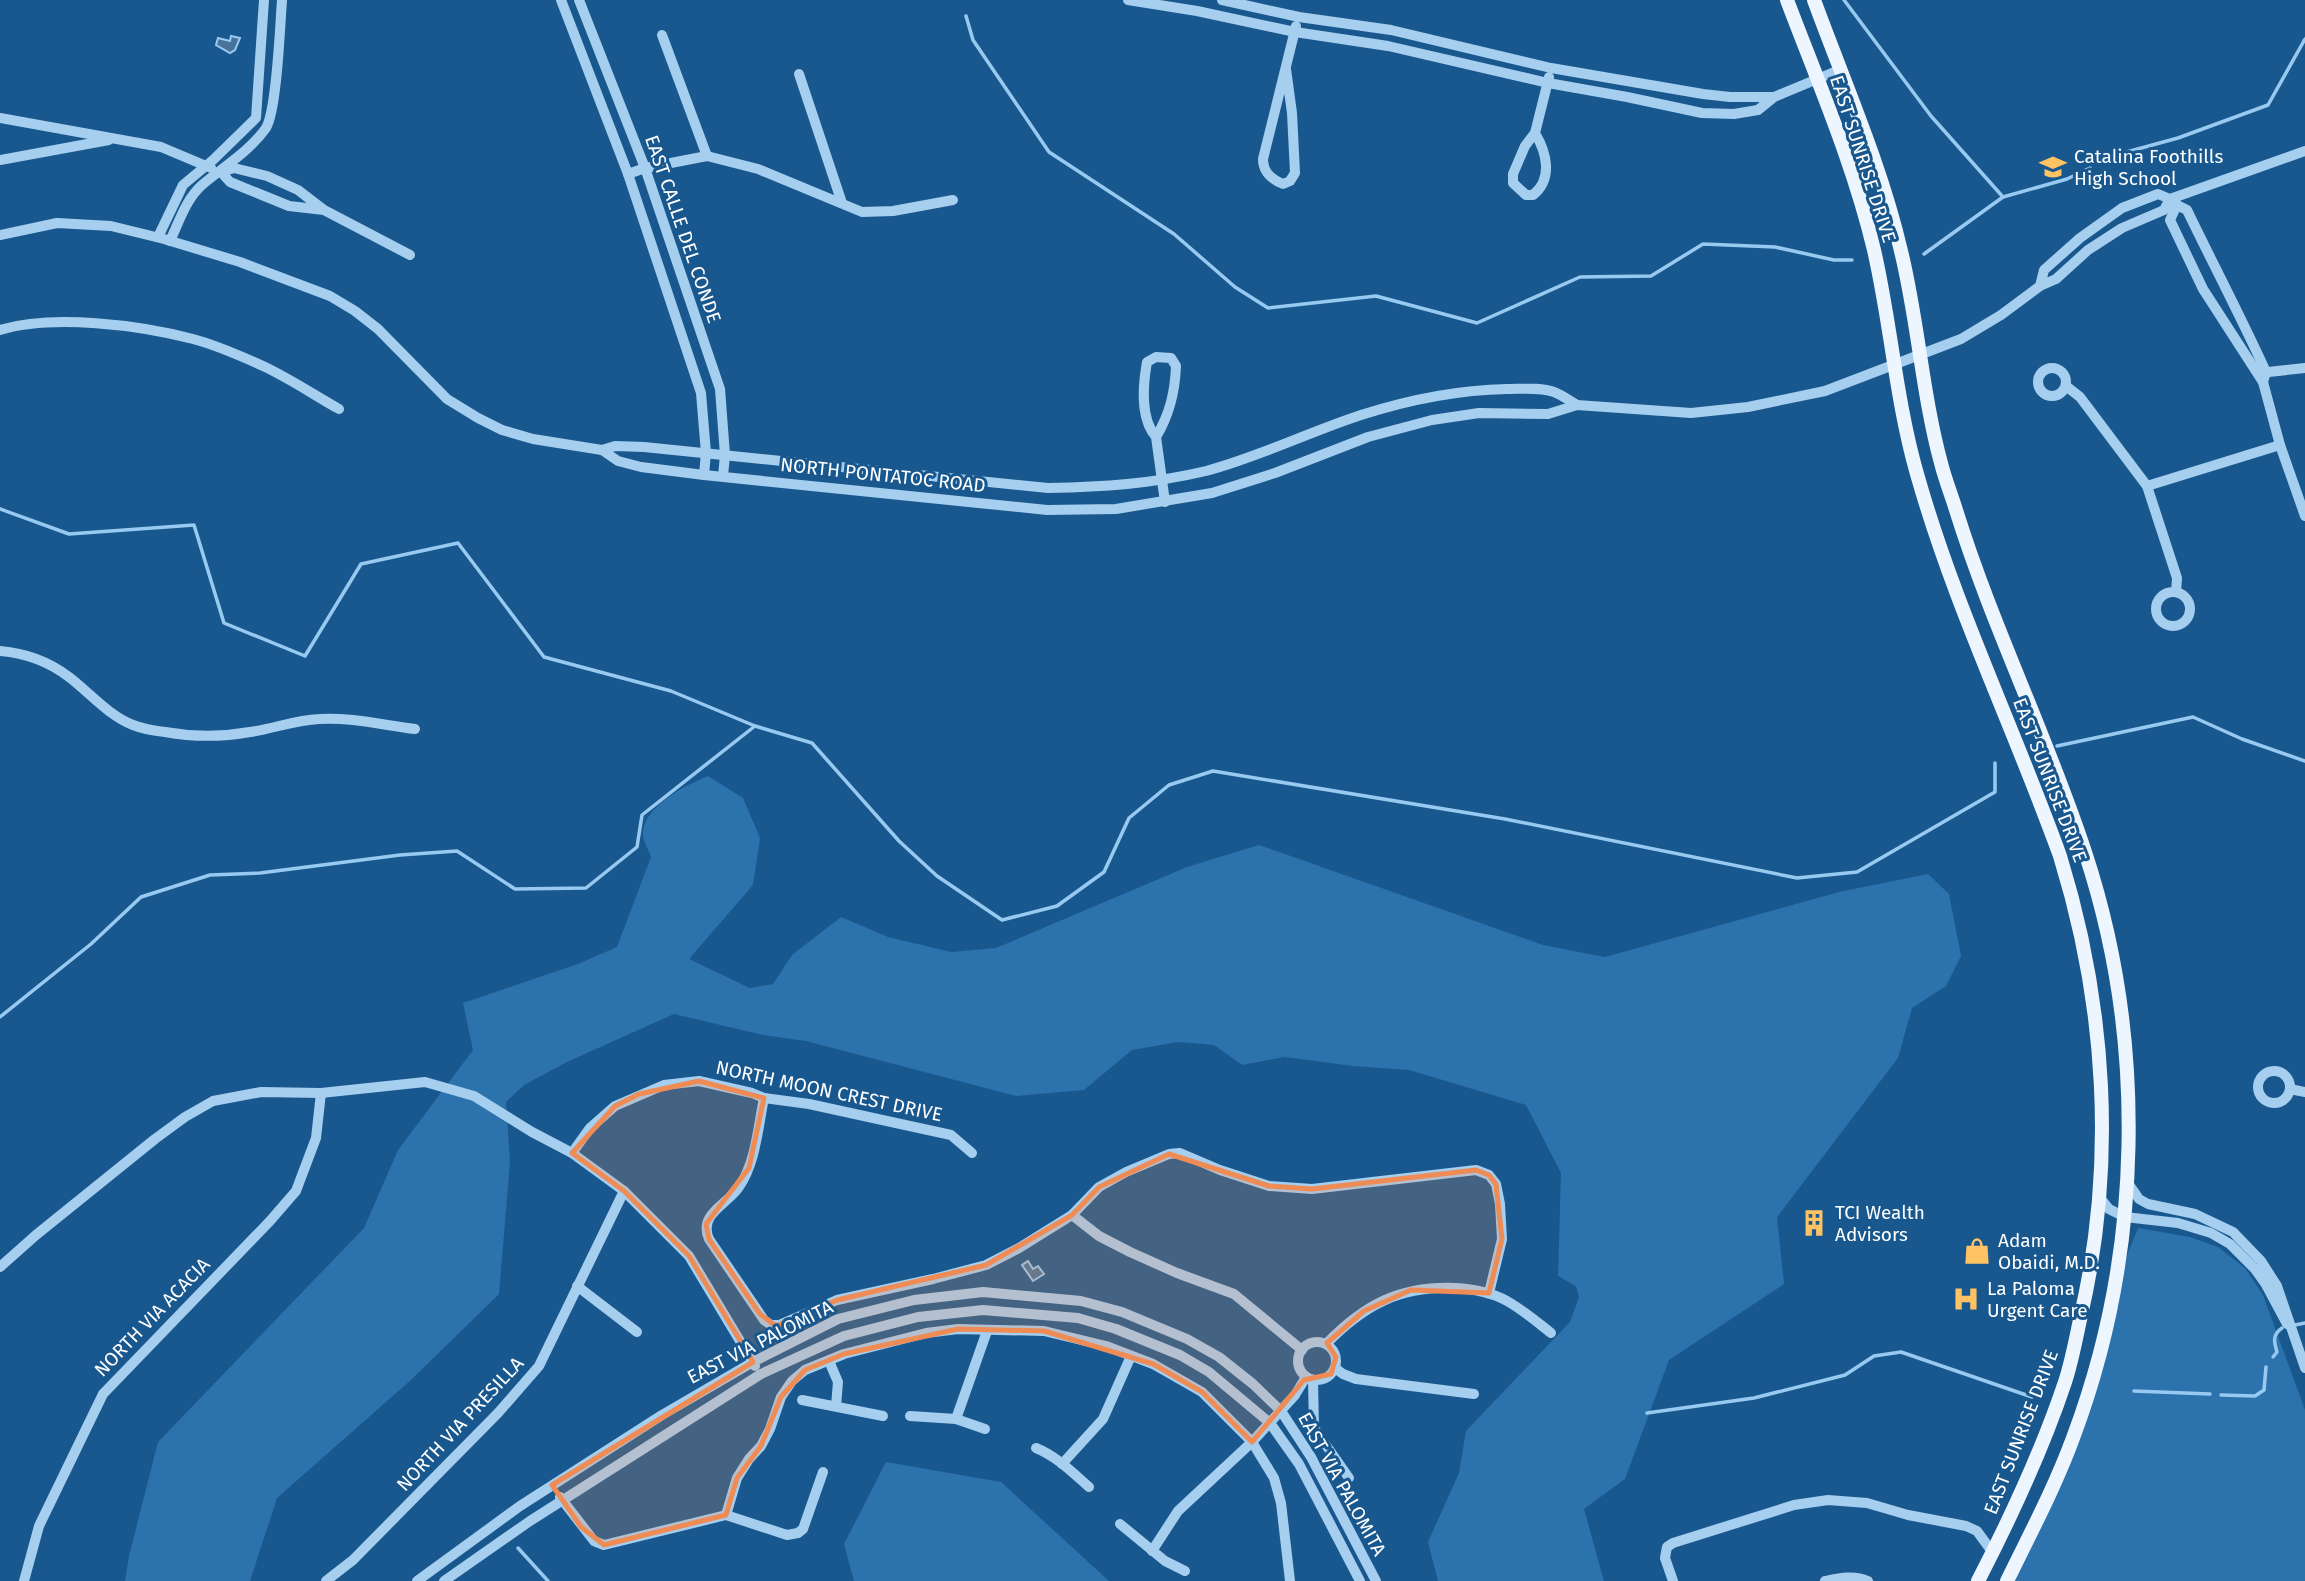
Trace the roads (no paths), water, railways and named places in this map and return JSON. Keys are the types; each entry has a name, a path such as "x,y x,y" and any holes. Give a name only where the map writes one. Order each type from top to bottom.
{"main road":[{"name":"EAST SUNRISE DRIVE","path":"1787,0 1856,187 1873,248 1915,470 1927,509 1952,581 2046,818 2073,900 2091,984 2100,1062 2103,1159 2088,1286 2066,1380 2023,1490 1978,1581"},
{"name":"EAST SUNRISE DRIVE","path":"1814,0 1880,179 1901,250 1940,461 1968,550 2071,813 2099,895 2122,1018 2129,1110 2128,1183 2115,1285 2103,1341 2073,1437 2047,1500 2007,1581"},
{"path":"2073,900 2099,895"},
{"path":"2023,1490 2047,1500"}],"street":[{"path":"158,237 183,185 256,118 266,0 282,2 274,95 267,126 190,198 170,241"},
{"name":"EAST CALLE DEL CONDE","path":"561,0 628,174 701,393 706,453 704,475"},
{"name":"EAST CALLE DEL CONDE","path":"579,0 645,168 720,389 726,455 723,476"},
{"path":"1128,0 1197,11 1295,32 1388,46 1548,83 1702,113 1734,114 1758,110 1774,97 1839,70"},
{"path":"1222,0 1299,17 1391,30 1550,68 1703,94 1774,97"},
{"path":"1286,69 1295,173 1290,181 1283,184 1271,178 1263,167 1264,159 1295,32 1299,17"},
{"path":"662,35 707,156"},
{"path":"1535,133 1542,149 1547,177 1533,195 1526,195 1513,183 1513,174 1525,146 1535,133 1550,68"},
{"path":"799,74 842,203"},
{"path":"0,118 161,147 220,172 230,182 289,206 324,210"},
{"path":"0,160 119,138"},
{"name":"NORTH PONTATOC ROAD","path":"0,235 57,223 111,226 240,262 330,296 355,311 447,398 478,418 502,430 534,439 602,450 618,461 641,467 1046,510 1116,509 1212,493 1275,473 1368,437 1432,420 1479,413 1548,414 1577,405 1691,413 1748,407 1825,391 1961,339 2040,286 2056,279 2088,250 2122,228 2164,209 2173,200 2305,151"},
{"path":"628,174 707,156 758,169 862,212 892,211 953,200"},
{"path":"220,172 234,168 267,176 298,190 324,210 410,255"},
{"name":"NORTH PONTATOC ROAD","path":"2040,286 2045,270 2081,238 2122,208 2158,194 2173,200"},
{"path":"2261,376 2203,289 2170,220 2173,200 2187,210 2261,376 2280,445 2305,516"},
{"path":"2088,250 2090,245 2116,223 2122,208"},
{"path":"0,330 32,324 78,323 138,329 194,339 264,366 339,409"},
{"path":"1156,437 1166,421 1176,381 1176,366 1171,358 1156,357 1147,362 1143,379 1144,400 1150,430 1156,437 1165,502"},
{"path":"2261,376 2305,368"},
{"path":"2066,386 2080,397 2147,486 2177,578 2176,592"},
{"name":"NORTH PONTATOC ROAD","path":"602,450 615,446 706,453 1048,488 1114,487 1206,471 1268,451 1361,415 1427,397 1477,390 1553,391 1577,405"},
{"path":"2147,486 2280,445"},
{"path":"0,651 22,653 43,662 68,676 98,703 133,725 166,733 214,736 253,732 282,724 320,719 415,729"},
{"name":"NORTH MOON CREST DRIVE","path":"572,1153 590,1128 615,1105 664,1084 699,1081 764,1098 822,1107 951,1135 972,1153"},
{"path":"0,1267 155,1139 213,1101 261,1092 321,1093 425,1082 474,1096 572,1153 624,1191 689,1256 761,1374"},
{"path":"2290,1089 2305,1091"},
{"name":"NORTH VIA ACACIA","path":"24,1581 39,1526 103,1394 296,1191 316,1138 321,1093"},
{"path":"764,1098 749,1168 733,1195 709,1216 702,1228 768,1323 776,1326 837,1300 986,1265 1072,1215 1099,1187 1155,1160 1180,1153 1269,1186 1290,1188 1312,1189 1476,1170 1492,1172 1496,1184 1502,1239 1489,1293"},
{"path":"2128,1183 2139,1199 2148,1204 2194,1214 2233,1232 2262,1261 2287,1309 2290,1329 2305,1368"},
{"name":"NORTH VIA PRESILLA","path":"326,1581 353,1560 498,1413 539,1366 624,1191"},
{"path":"2100,1198 2109,1209 2125,1217 2187,1225 2211,1233 2230,1244 2260,1276 2290,1329"},
{"path":"1072,1215 1099,1236 1130,1252 1234,1294 1302,1350"},
{"path":"577,1286 637,1332"},
{"path":"1326,1344 1348,1322 1386,1299 1411,1290 1446,1288 1489,1293 1506,1300 1551,1332"},
{"name":"EAST VIA PALOMITA","path":"422,1580 520,1506 662,1415 753,1362 838,1319 914,1300 983,1292 1081,1301 1122,1312 1187,1339 1219,1357 1281,1411 1311,1457 1376,1581"},
{"name":"EAST VIA PALOMITA","path":"444,1581 562,1500 761,1374 844,1336 918,1317 983,1310 1077,1318 1116,1329 1180,1355 1209,1372 1270,1423 1299,1464 1360,1581"},
{"path":"726,1515 737,1478 761,1446 781,1397 792,1381 805,1370 844,1354 926,1333 958,1329 1044,1331 1106,1346 1153,1364 1202,1392 1252,1442 1274,1478 1281,1503 1290,1581"},
{"path":"956,1419 987,1331"},
{"path":"1315,1342 1326,1344 1336,1357 1335,1368 1326,1378 1310,1378 1302,1372 1298,1361 1302,1350 1315,1342"},
{"path":"1062,1464 1103,1419 1131,1356"},
{"path":"829,1361 838,1382 836,1406"},
{"path":"1335,1368 1356,1379 1474,1394"},
{"path":"1152,1551 1178,1511 1252,1442 1310,1378"},
{"path":"1310,1378 1314,1428 1349,1478"},
{"path":"802,1400 883,1416"},
{"path":"910,1416 956,1419 985,1429"},
{"path":"1036,1448 1046,1452 1089,1487"},
{"path":"552,1485 594,1541 604,1545 726,1515 787,1535 798,1533 803,1529 823,1472"},
{"path":"1673,1581 1665,1558 1667,1547 1674,1543 1794,1505 1828,1500 1867,1503 1924,1519 1966,1526 1977,1531 1993,1553"},
{"path":"1120,1524 1152,1551 1185,1571"},
{"path":"1825,1581 1841,1578 1861,1578 1868,1581"}],"waterway":[{"path":"1844,0 1931,116 2003,197"},
{"path":"966,16 973,40 1049,152 1174,234 1235,287 1268,308 1376,296 1477,323 1580,277 1651,276 1703,244 1775,247 1834,260 1852,260"},
{"path":"2107,161 2123,153 2178,138 2268,105 2305,39"},
{"path":"1924,254 2003,197 2067,179 2090,168"},
{"path":"0,509 69,534 194,525 224,623 305,656 361,564 458,543 544,657 671,691 755,726"},
{"path":"2057,746 2193,717 2242,739 2305,761"},
{"path":"0,1017 91,944 141,897 210,875 260,873 400,855 457,851 515,889 586,888 637,847 642,815 755,726 812,743 899,841 937,876 1002,920 1057,906 1104,872 1129,818 1169,785 1213,771 1505,819 1797,878 1857,872 1995,792 1995,763"},
{"path":"2295,1325 2305,1323"},
{"path":"2273,1357 2277,1352 2275,1336 2282,1328"},
{"path":"1647,1413 1754,1398 1845,1375 1874,1356 1901,1352 2032,1397"},
{"path":"2221,1395 2255,1396 2264,1390 2266,1367"},
{"path":"2134,1391 2210,1394"},
{"path":"518,1548 548,1581"}],"place":[{"name":"Catalina Foothills High School","path":"2053,167"},
{"name":"TCI Wealth Advisors","path":"1814,1223"},
{"name":"Adam Obaidi, M.D.","path":"1977,1251"},
{"name":"La Paloma Urgent Care","path":"1966,1299"}]}
